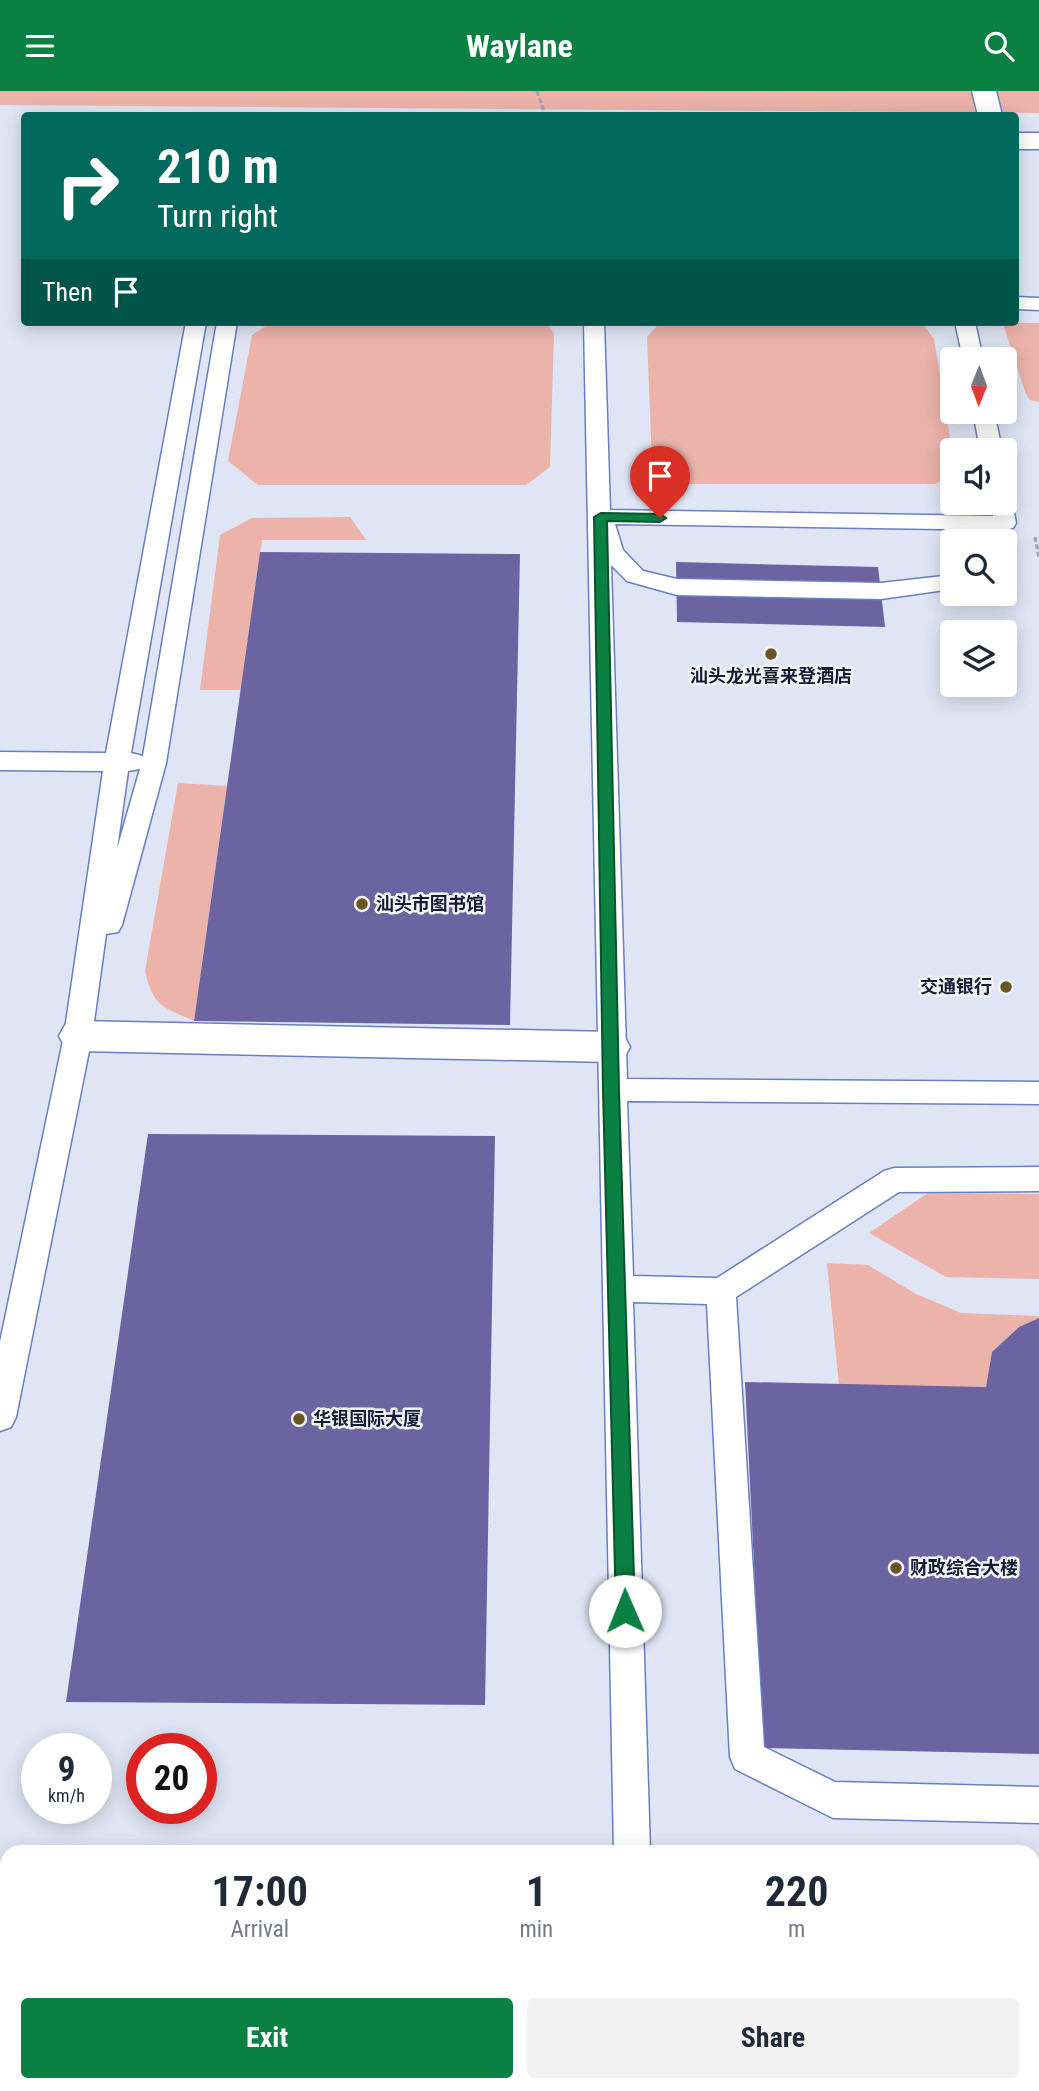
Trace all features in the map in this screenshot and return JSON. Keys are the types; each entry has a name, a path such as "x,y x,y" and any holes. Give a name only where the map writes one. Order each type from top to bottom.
{"street":[{"path":"984,91 989,112"},
{"path":"1019,141 1039,141"},
{"path":"78,1036 611,1047"}],"lane":[{"path":"1019,303 1039,303"},
{"path":"0,1417 78,1036 117,762 196,326"},
{"path":"78,1036 154,763 226,326"},
{"path":"594,326 601,517 611,1090 632,1845"},
{"path":"966,326 970,347"},
{"path":"993,529 1005,523 1003,515"},
{"path":"601,517 940,530"},
{"path":"601,517 613,552 635,576 677,587 881,591 940,584"},
{"path":"0,761 154,763"},
{"path":"611,1090 1039,1093"},
{"path":"617,1289 721,1291 894,1180 1039,1179"},
{"path":"721,1291 747,1757 833,1800 1039,1805"}],"path":[{"path":"537,91 544,112"}],"shaded area":[{"path":"0,91 1039,91 1039,113 0,105"},
{"path":"1039,323 1039,402 1030,400 1017,367 1017,347 1011,347 1004,326"},
{"path":"266,326 548,326 554,333 550,467 526,485 258,485 228,461 252,335"},
{"path":"657,326 924,326 934,339 940,376 940,424 948,424 950,438 940,438 940,481 935,484 682,484 658,475 652,464 647,337"},
{"path":"350,517 366,540 262,540 241,690 200,690 220,535 252,518"},
{"path":"178,783 227,786 194,1021 167,1009 156,999 145,971"},
{"path":"928,1193 1039,1194 1039,1279 946,1277 869,1233"},
{"path":"827,1263 868,1265 916,1294 961,1313 1039,1318 1019,1327 992,1352 986,1387 839,1385"}],"building":[{"name":"汕头市图书馆","path":"260,552 520,554 510,1025 194,1021"},
{"path":"676,562 878,567 885,627 677,622"},
{"name":"华银国际大厦","path":"148,1134 495,1136 485,1705 66,1702"},
{"name":"财政综合大楼","path":"1039,1318 1039,1754 763,1748 745,1382 986,1387 992,1352 1019,1327"}],"place":[{"name":"汕头龙光喜来登酒店","path":"771,654"},
{"name":"汕头市图书馆","path":"362,904"},
{"name":"交通银行","path":"1006,987"},
{"name":"华银国际大厦","path":"299,1419"},
{"name":"财政综合大楼","path":"896,1568"}],"route":[{"path":"625,1611 611,1090 601,517 660,518"}]}
